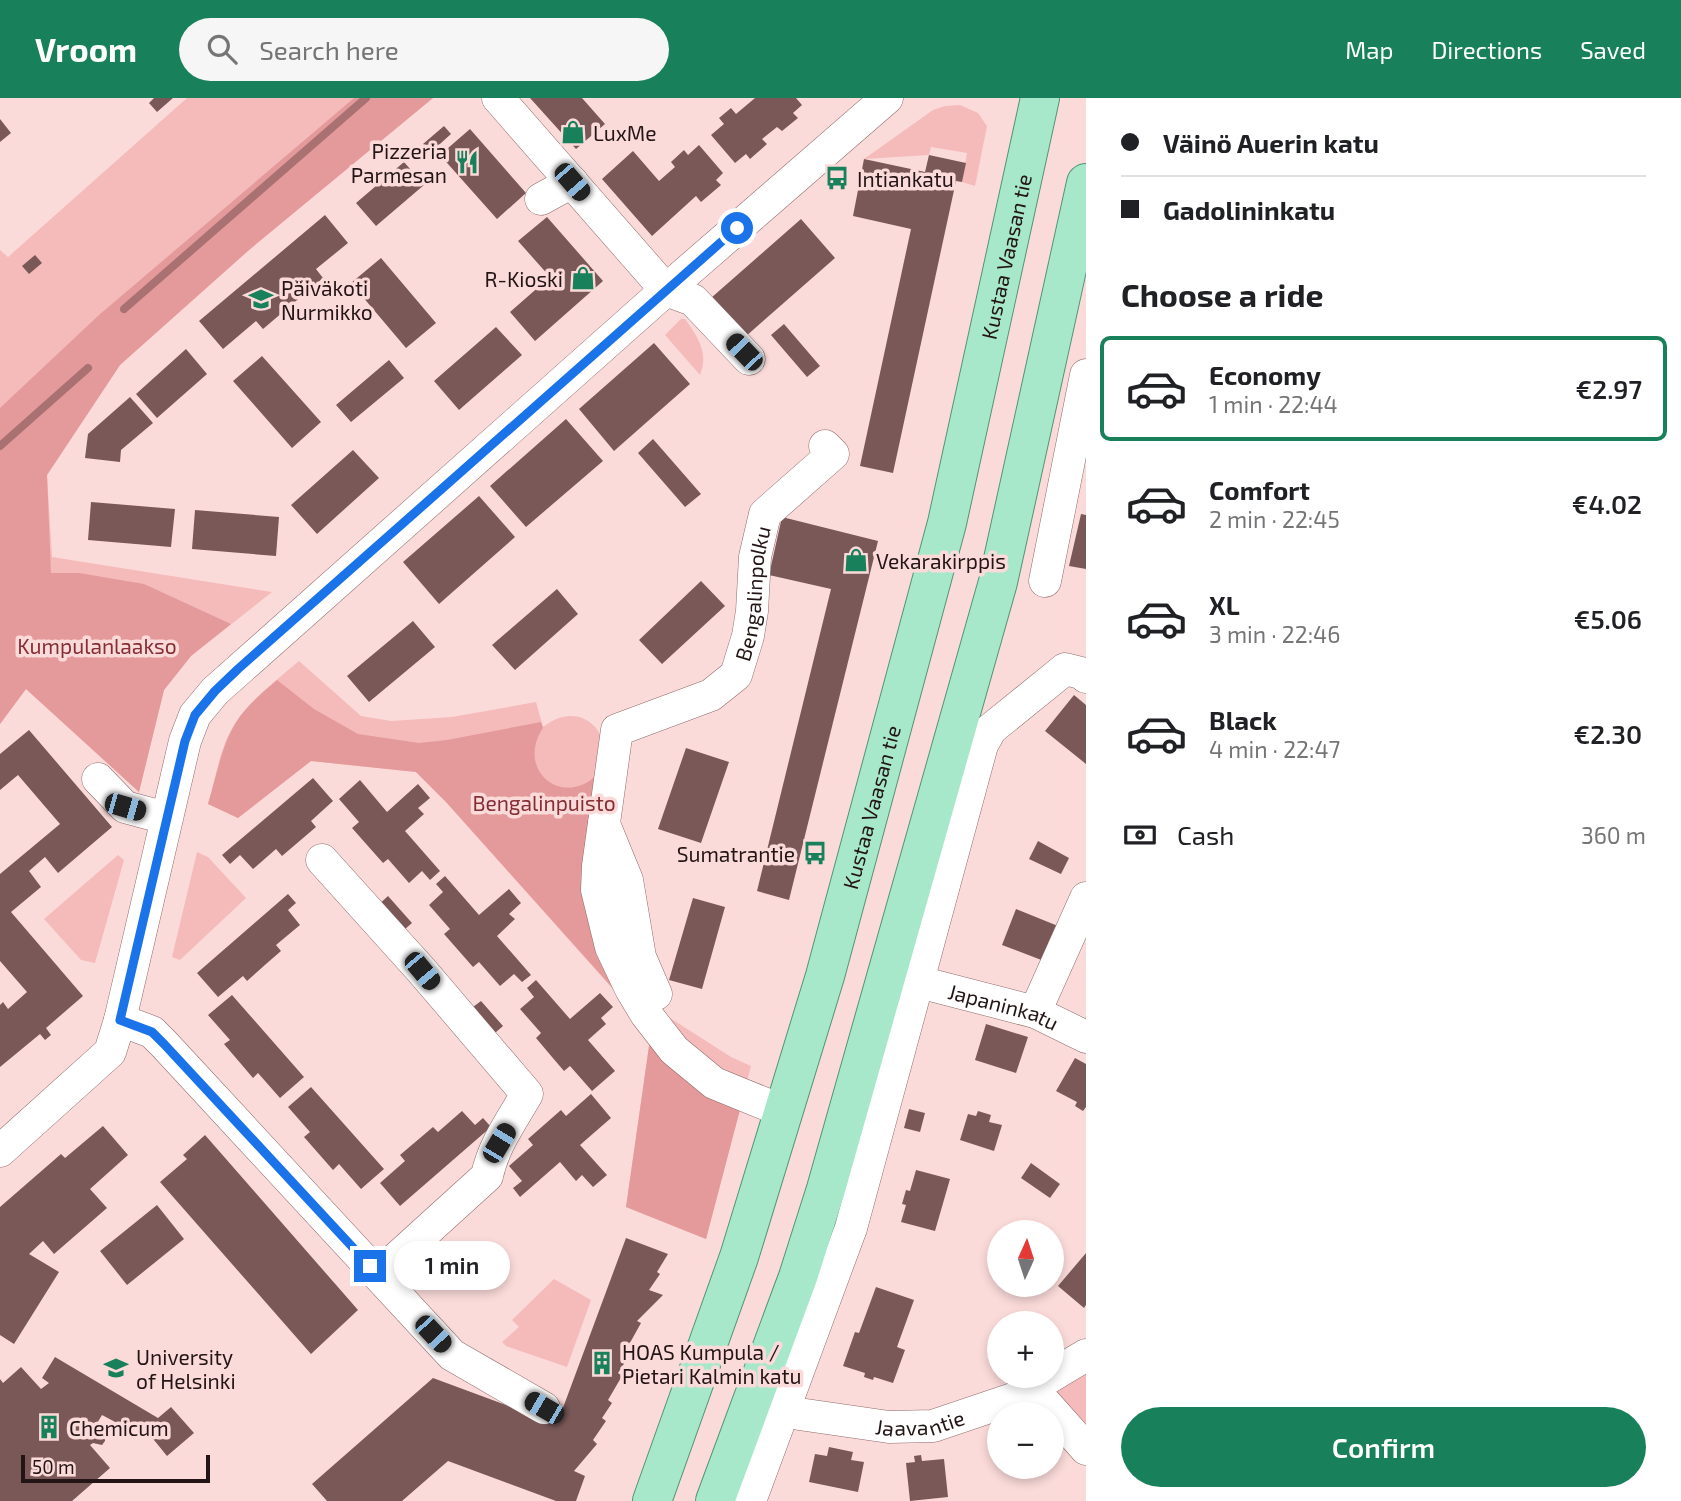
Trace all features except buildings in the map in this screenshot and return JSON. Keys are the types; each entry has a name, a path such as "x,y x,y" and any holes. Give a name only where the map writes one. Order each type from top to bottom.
{"main road":[{"name":"Kustaa Vaasan tie","path":"652,1501 739,1257 785,1112 883,765 947,523 1040,98"},
{"path":"715,1501 802,1264 884,990 998,582 1086,183"}],"street":[{"path":"498,98 666,290 693,300 749,359"},
{"path":"0,1151 110,1052 120,1020 185,741 195,715 215,691 666,290 887,98"},
{"path":"541,199 572,182"},
{"path":"1045,581 1086,375"},
{"name":"Bengalinpolku","path":"785,1112 714,1083 674,1050 665,1039 631,989 611,947 597,890 598,866 617,730 711,695 736,675 748,636 755,557 765,514 833,454 825,446"},
{"path":"750,1501 851,1228 982,745 991,729 1076,673"},
{"path":"99,779 125,807 166,818"},
{"path":"322,860 527,1094 489,1163 486,1176 374,1270"},
{"path":"1035,1012 1086,898"},
{"name":"Japaninkatu","path":"919,982 1035,1012 1086,1037"},
{"path":"120,1020 152,1032 164,1044 452,1355 544,1408"},
{"name":"Jaavantie","path":"1064,1368 1086,1355"},
{"path":"1032,1388 1086,1449"},
{"name":"Jaavantie","path":"782,1409 799,1414 889,1427 933,1426 1013,1399 1032,1388"}],"green space":[{"name":"Kumpulanlaakso","path":"187,98 433,98 249,250 120,365 47,475 52,557 272,592 191,656 164,690 139,792 26,689 0,724 0,250 8,257"},
{"name":"Kumpulanlaakso","path":"354,98 433,98 249,250 120,365 47,475 51,573 79,573 144,584 231,624 191,656 164,690 139,792 26,689 0,724 0,408 99,315"},
{"path":"960,105 978,113 987,126 975,186 962,182 967,153 931,147 929,155 864,159 933,110"},
{"path":"681,319 685,319 701,346 703,360 700,375 665,335"},
{"name":"Bengalinpuisto","path":"299,661 361,716 391,721 452,717 536,702 543,727 563,717 582,718 597,730 606,751 630,754 616,810 643,983 667,1016 731,1057 751,1066 706,1239 626,1207 651,1032 446,802 416,772 311,761 238,818 208,804 222,751 236,722 257,697"},
{"path":"277,680 314,709 358,734 419,743 541,722 543,728 536,744 535,758 539,770 547,780 558,786 571,787 585,783 599,773 619,995 416,772 311,761 238,818 208,804 222,753 235,724 249,706"},
{"path":"197,852 208,857 246,898 180,960 172,957"},
{"path":"118,855 124,860 95,963 81,960 44,919"},
{"path":"651,1032 741,1106 706,1239 626,1207"},
{"path":"554,1279 591,1300 567,1367 506,1346 502,1342 519,1327 512,1320"},
{"path":"1086,1367 1086,1438 1064,1408 1064,1402 1059,1402 1051,1391 1064,1388 1064,1382"}],"waterway":[{"path":"124,309 366,98"},
{"path":"0,446 88,368"}],"place":[{"name":"LuxMe","path":"573,132"},
{"name":"Pizzeria Parmesan","path":"467,162"},
{"name":"Intiankatu","path":"837,178"},
{"name":"R-Kioski","path":"583,278"},
{"name":"Päiväkoti Nurmikko","path":"261,299"},
{"name":"Vekarakirppis","path":"856,560"},
{"name":"Sumatrantie","path":"815,853"},
{"name":"HOAS Kumpula / Pietari Kalmin katu","path":"602,1363"},
{"name":"University of Helsinki","path":"116,1368"},
{"name":"Chemicum","path":"49,1427"}],"route":[{"path":"370,1266 152,1032 120,1020 185,741 195,715 238,669 737,228"}]}
